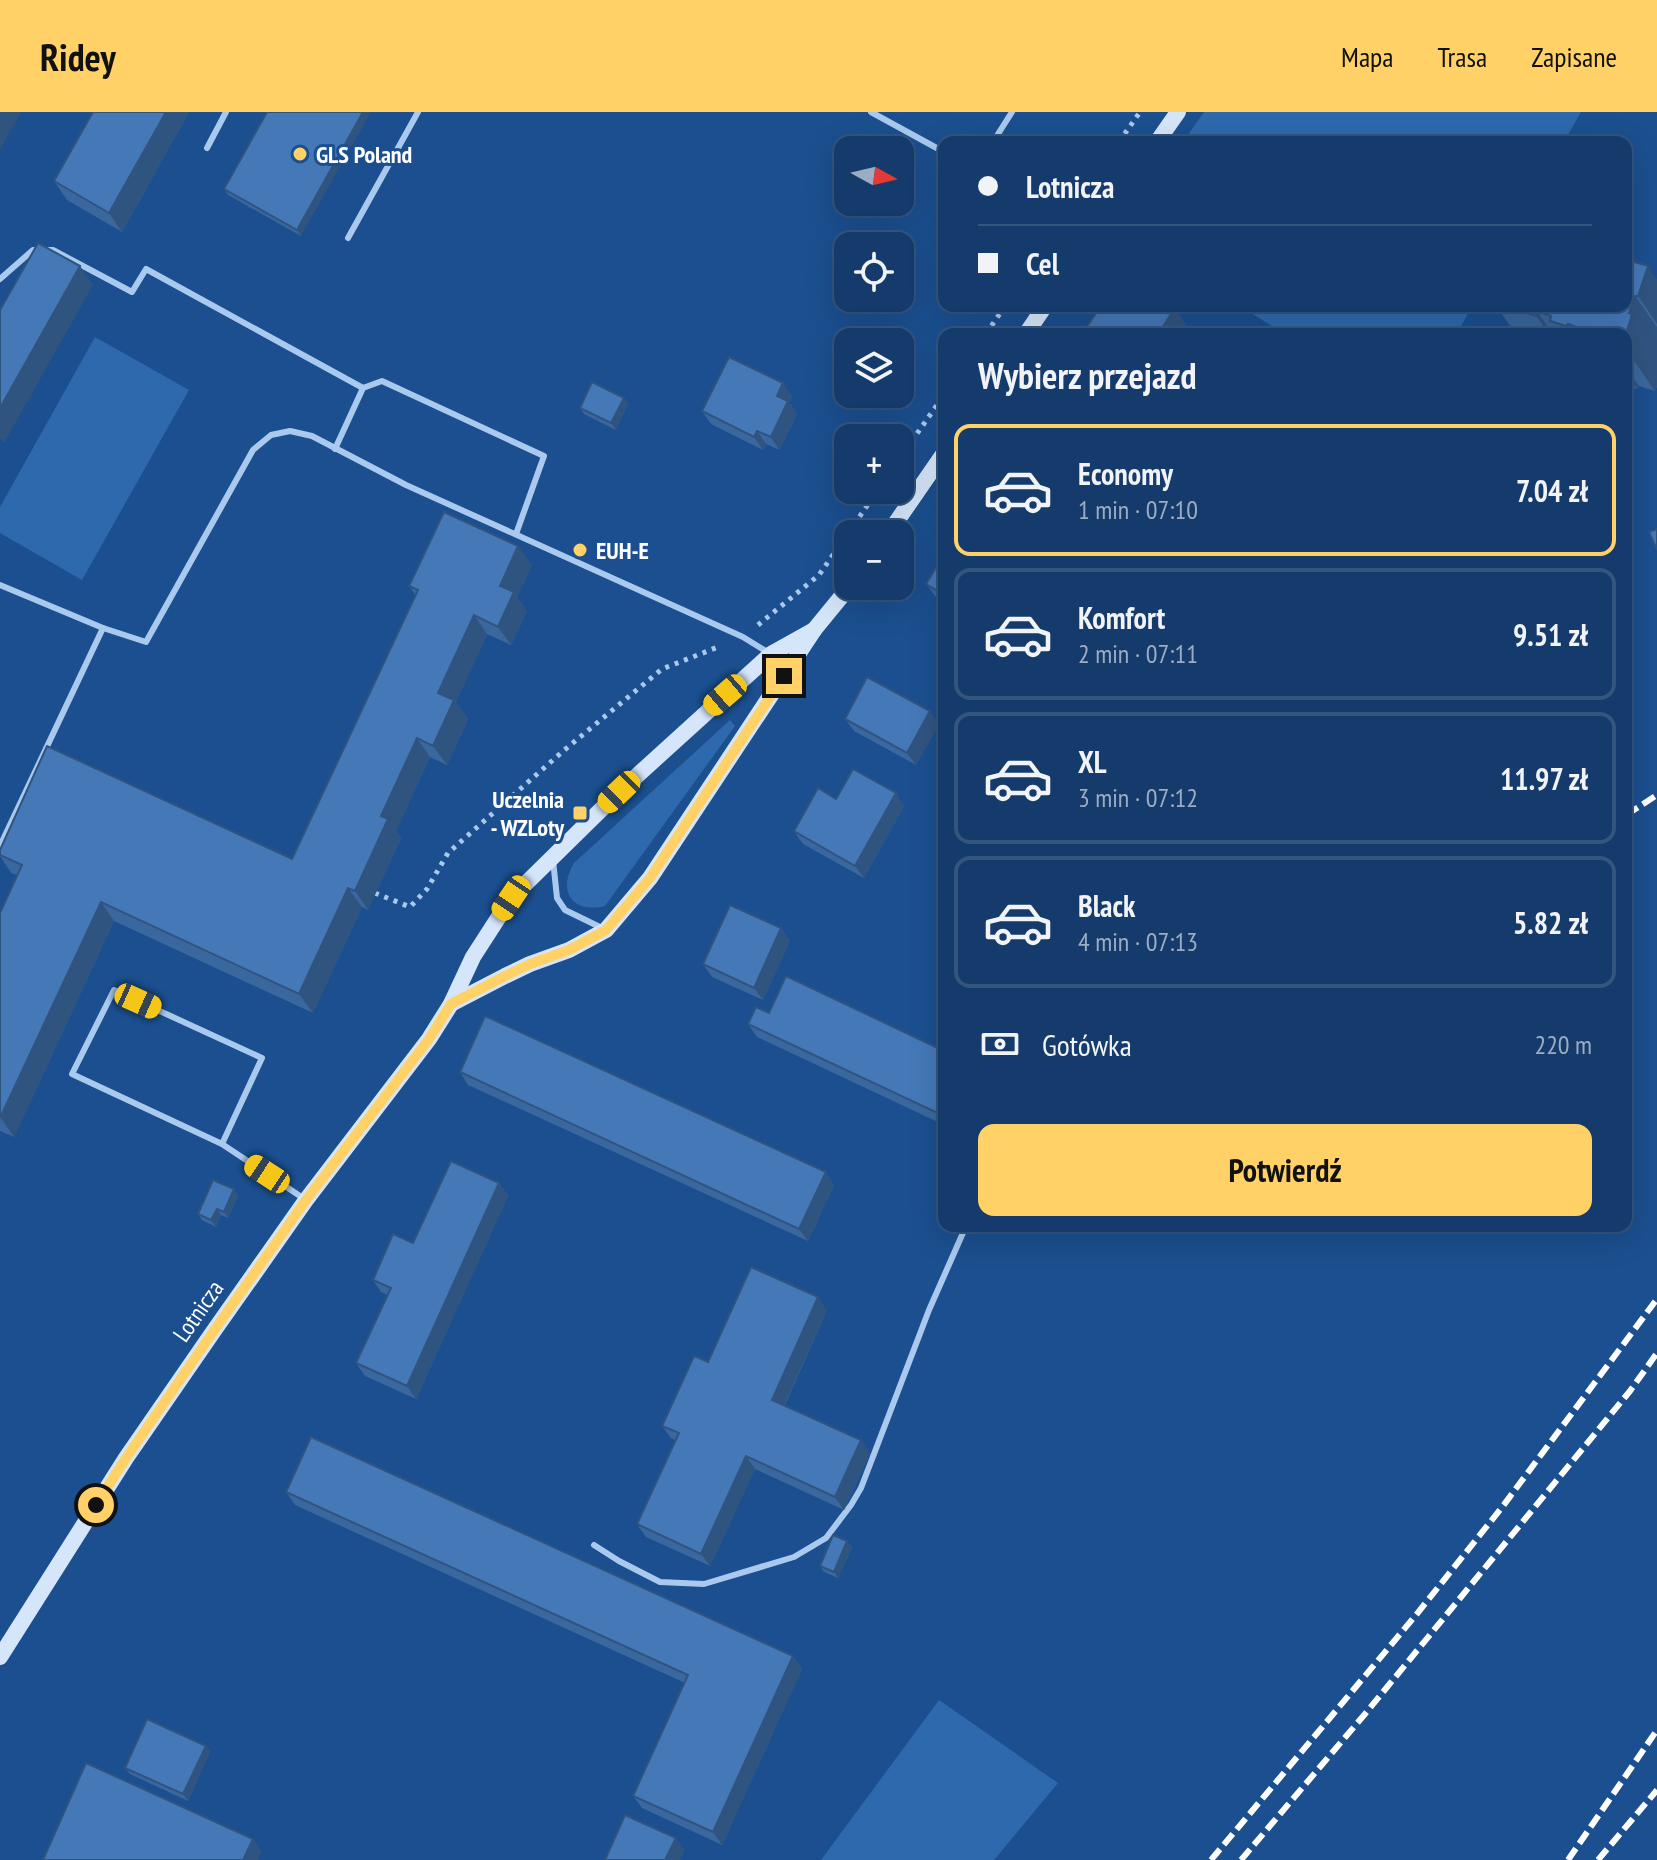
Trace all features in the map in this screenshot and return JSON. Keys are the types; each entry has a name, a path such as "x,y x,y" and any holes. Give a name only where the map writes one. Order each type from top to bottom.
{"street":[{"path":"1161,136 1174,113"},
{"path":"898,520 938,463"},
{"path":"451,1004 606,930 650,878 814,630 839,600"},
{"name":"Lotnicza","path":"0,1657 126,1458 306,1200 429,1039 451,1004 473,957 511,898 619,792 771,654 814,630"}],"lane":[{"path":"207,148 226,112"},
{"path":"348,238 418,112"},
{"path":"871,112 938,149"},
{"path":"997,136 1012,112"},
{"path":"0,279 33,250 53,250 132,292 146,269 363,388"},
{"path":"335,449 363,388 382,381 544,456 516,534"},
{"path":"0,585 103,628 146,642 253,450 271,435 290,431 312,436 406,485 743,637 771,654"},
{"path":"0,846 103,628"},
{"path":"552,857 557,898 565,910 606,930"},
{"path":"222,1144 262,1058 114,990 72,1074 222,1144 306,1200"},
{"path":"594,1545 660,1582 704,1584 794,1557 826,1538 861,1488 929,1310 963,1232"}],"path":[{"path":"1123,136 1140,112"},
{"path":"914,438 938,404"},
{"path":"375,893 410,907 427,889 448,853 662,669 743,637 819,575 868,504"}],"shaded area":[{"path":"1204,112 1581,112 1567,136 1187,136"},
{"path":"1250,312 1469,312 1460,328 1275,328"},
{"path":"95,337 189,390 82,580 0,533 0,507"},
{"path":"730,720 735,726 605,906 593,908 576,903 571,898 567,883 574,863"},
{"path":"939,1700 1058,1783 994,1860 821,1860"}],"building":[{"path":"93,112 166,112 109,213 54,181"},
{"name":"GLS Poland","path":"267,112 363,112 297,230 224,189"},
{"path":"38,243 80,266 0,408 0,310"},
{"path":"1632,261 1648,266 1638,296 1635,296 1632,304"},
{"path":"1097,312 1172,312 1162,328 1086,328"},
{"path":"1540,312 1632,314 1628,328 1576,328 1550,321 1551,316"},
{"path":"729,357 783,383 777,396 788,401 771,437 757,431 754,437 702,411"},
{"path":"592,382 624,398 611,423 580,408"},
{"path":"444,512 518,546 500,586 514,592 498,627 474,615 438,693 454,700 433,746 417,738 381,816 388,819 355,891 348,888 299,994 101,902 0,1118 0,913 22,865 0,855 0,850 47,746 292,859 418,590 409,586"},
{"path":"1657,529 1657,550 1649,532"},
{"path":"938,565 938,591 926,584"},
{"path":"867,677 930,711 907,753 845,719"},
{"path":"853,769 896,793 855,866 794,831 818,788 836,799"},
{"path":"730,905 781,928 754,988 703,964"},
{"path":"786,976 938,1048 938,1113 748,1024 756,1007 769,1013"},
{"path":"485,1016 826,1172 799,1229 460,1072"},
{"path":"451,1161 499,1183 407,1386 356,1363 391,1288 373,1280 393,1234 413,1243"},
{"path":"213,1180 234,1189 224,1212 217,1209 211,1220 198,1214"},
{"path":"751,1267 818,1297 772,1400 861,1440 835,1497 746,1456 701,1554 637,1524 679,1433 662,1426 694,1356 708,1362"},
{"path":"311,1437 793,1656 713,1832 633,1796 688,1675 286,1492"},
{"path":"833,1535 847,1541 834,1572 820,1566"},
{"path":"147,1719 206,1746 183,1794 125,1768"},
{"path":"86,1763 253,1839 243,1860 43,1860"},
{"path":"625,1815 676,1838 665,1860 605,1860"}],"railway":[{"path":"1632,811 1657,795"},
{"path":"1211,1860 1503,1506 1657,1299"},
{"path":"1241,1860 1365,1714 1630,1391 1657,1353"},
{"path":"1568,1860 1657,1730"},
{"path":"1598,1860 1657,1790"}],"place":[{"name":"GLS Poland","path":"300,154"},
{"name":"EUH-E","path":"580,550"},
{"name":"Uczelnia - WZLoty","path":"580,813"}],"route":[{"path":"96,1505 306,1200 429,1039 451,1004 606,930 650,878 784,676"}]}
